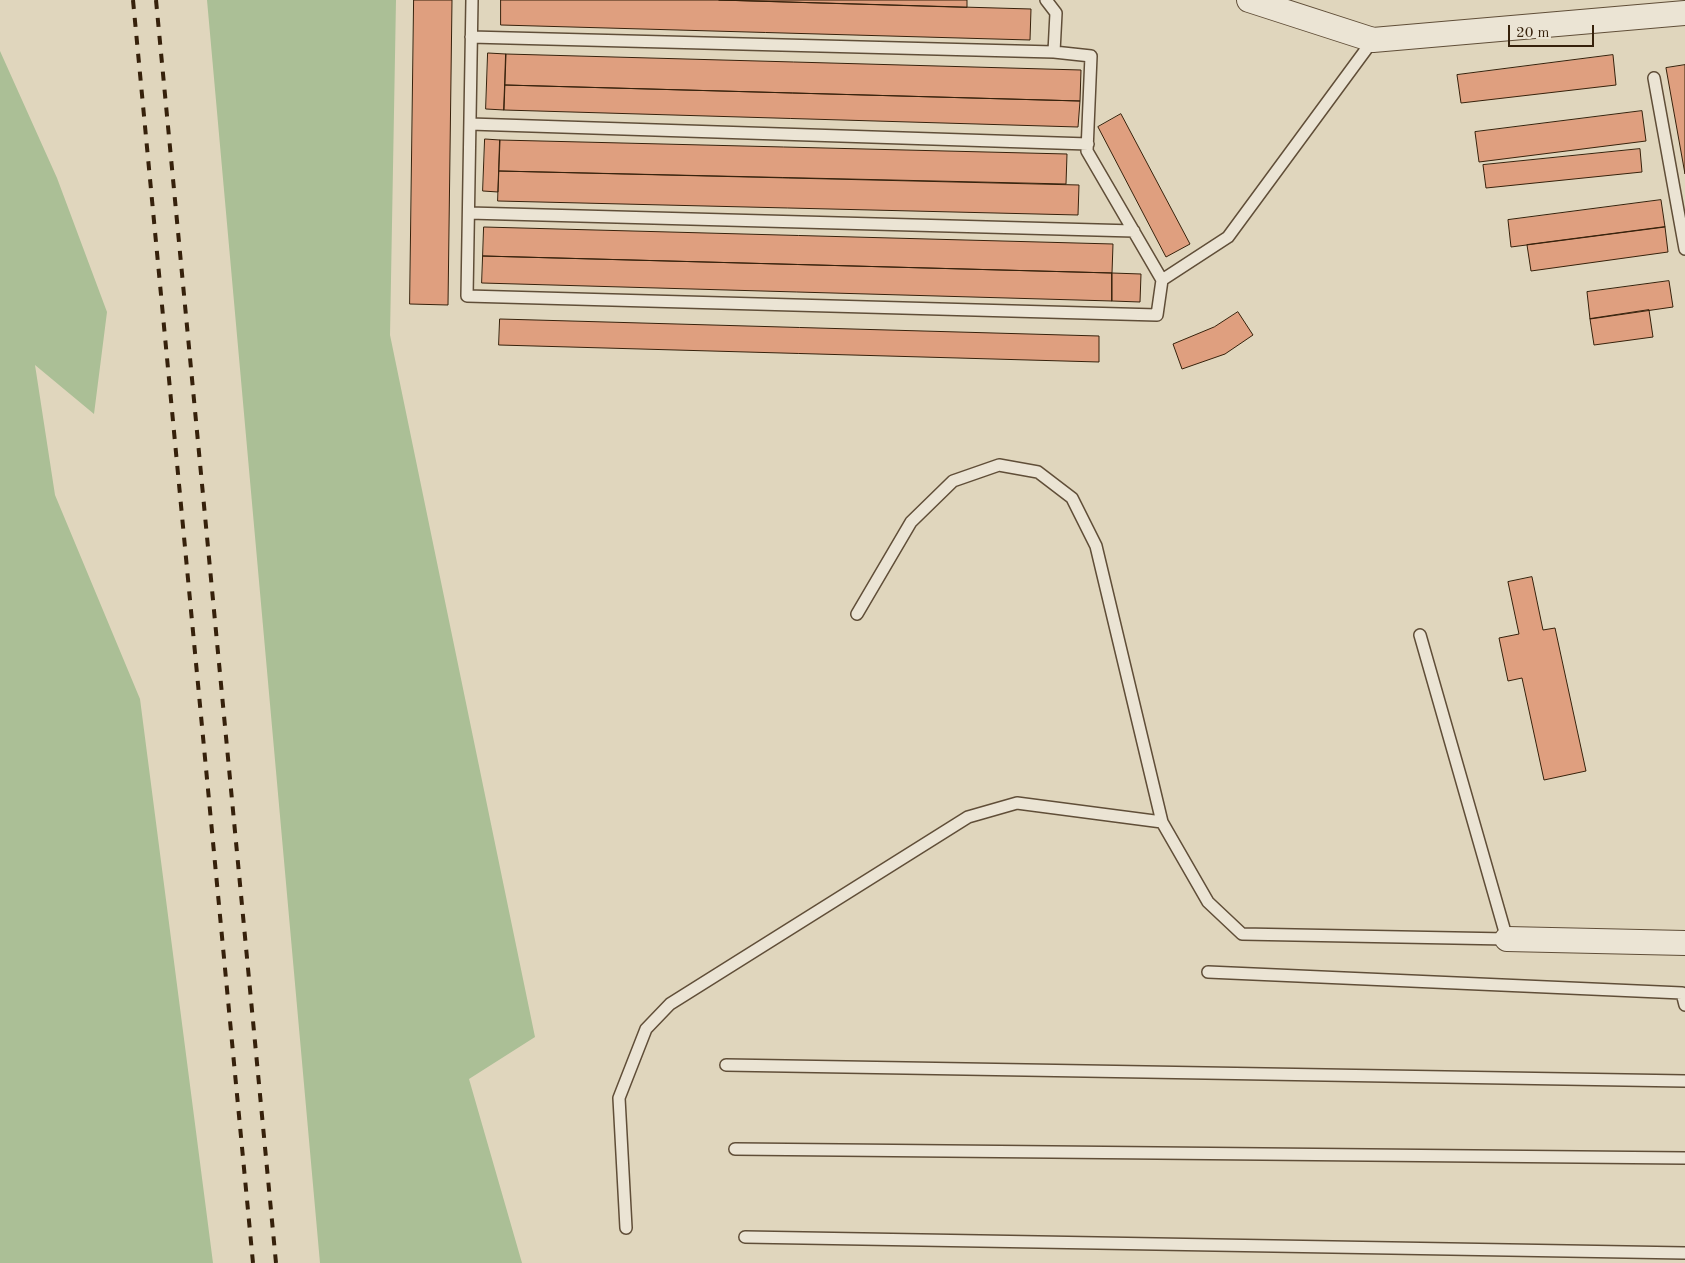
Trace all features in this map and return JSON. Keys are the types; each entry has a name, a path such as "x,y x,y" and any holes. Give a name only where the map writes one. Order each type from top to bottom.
{"street":[{"path":"1249,0 1373,40 1685,13"},
{"path":"1507,939 1685,943"}],"lane":[{"path":"471,37 1054,52 1091,56 1087,151 1162,280 1157,315 468,296 471,37 472,0"},
{"path":"1046,0 1056,13 1054,52"},
{"path":"1162,280 1228,237 1373,40"},
{"path":"1654,78 1685,249"},
{"path":"470,124 1088,144"},
{"path":"469,213 1134,231"},
{"path":"857,614 911,522 953,481 999,466 1038,472 1072,498 1096,546 1162,822 1208,902 1242,934 1507,939 1420,635"},
{"path":"626,1228 619,1098 646,1030 670,1004 968,817 1017,803 1162,822"},
{"path":"1208,972 1682,993 1685,1005"},
{"path":"726,1065 1685,1081"},
{"path":"734,1149 1685,1158"},
{"path":"745,1237 1685,1252"}],"green space":[{"path":"207,0 396,0 390,335 535,1037 469,1079 522,1263 320,1263"},
{"path":"0,51 57,178 107,312 94,414 35,365 55,495 140,699 213,1263 0,1263"}],"building":[{"path":"414,0 452,0 448,305 410,304"},
{"path":"501,0 719,0 1031,9 1030,40 501,25"},
{"path":"719,0 967,0 967,7"},
{"path":"488,53 506,54 504,110 486,109"},
{"path":"506,54 1081,70 1080,101 505,85"},
{"path":"1613,55 1616,85 1461,103 1457,75"},
{"path":"1685,65 1685,174 1666,68"},
{"path":"505,85 1080,101 1078,127 504,110"},
{"path":"1642,111 1646,141 1479,162 1475,132"},
{"path":"1121,114 1190,244 1166,257 1098,127"},
{"path":"485,139 500,140 498,192 483,191"},
{"path":"500,140 1067,154 1066,184 499,171"},
{"path":"1640,149 1642,172 1486,188 1483,165"},
{"path":"499,171 1079,185 1078,215 498,201"},
{"path":"1661,200 1665,227 1511,247 1508,220"},
{"path":"484,227 1113,244 1112,273 483,256"},
{"path":"1665,227 1668,252 1531,271 1527,245"},
{"path":"483,256 1112,273 1112,301 482,283"},
{"path":"1112,273 1141,274 1140,302 1112,301"},
{"path":"1669,281 1673,307 1590,319 1587,292"},
{"path":"1649,310 1653,337 1594,345 1590,319"},
{"path":"1238,312 1253,335 1225,354 1182,369 1173,344 1214,327"},
{"path":"500,319 1099,336 1099,362 499,345"},
{"path":"1532,577 1543,630 1555,628 1586,771 1544,780 1522,678 1508,681 1499,638 1519,634 1508,582"}],"railway":[{"path":"133,0 253,1263"},
{"path":"156,0 276,1263"}]}
